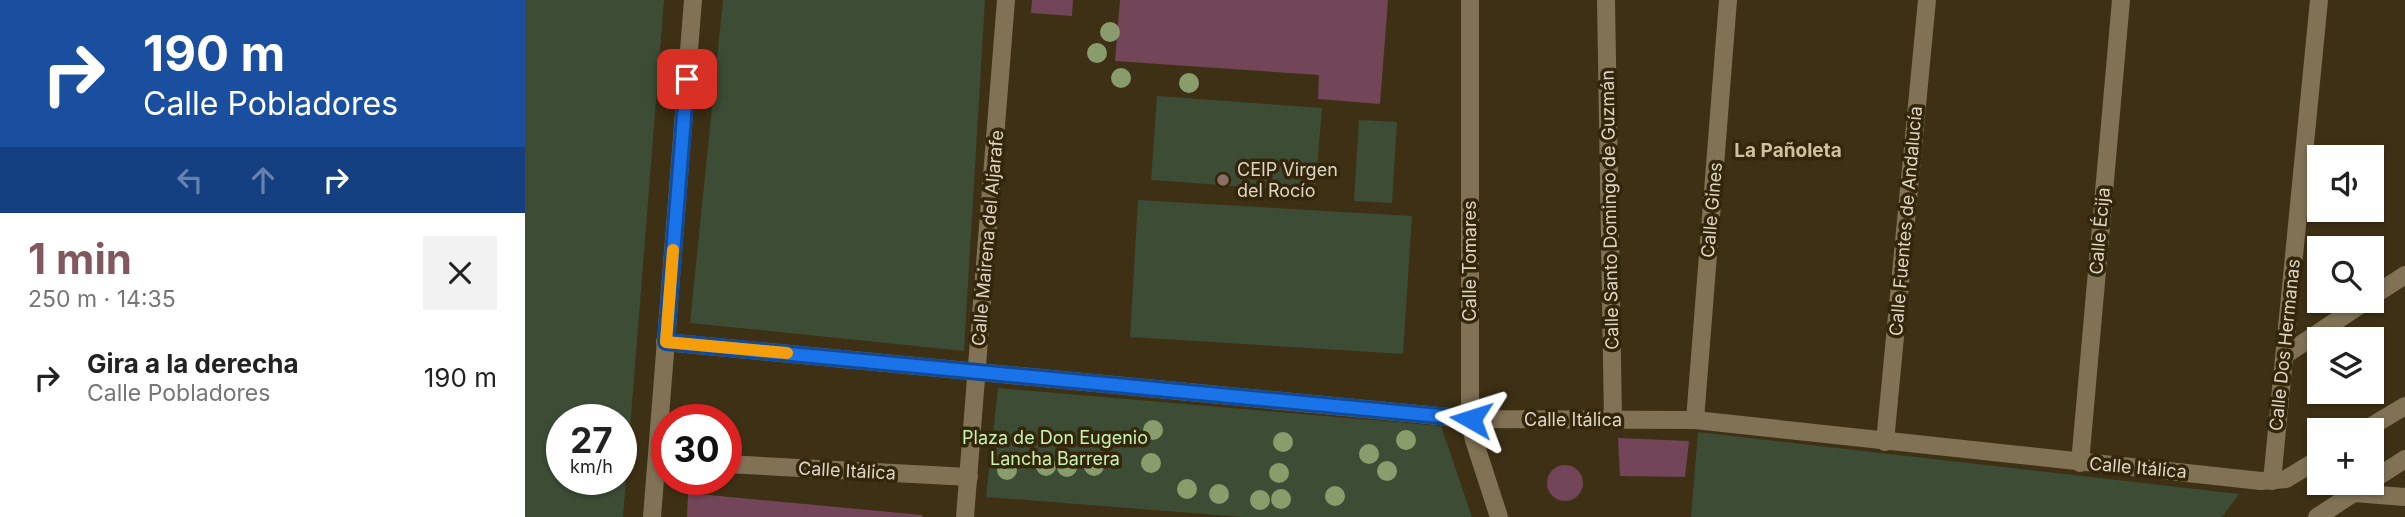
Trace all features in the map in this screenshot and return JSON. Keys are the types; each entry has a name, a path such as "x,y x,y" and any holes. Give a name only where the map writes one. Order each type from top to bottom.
{"street":[{"path":"663,404 693,0"},
{"name":"Calle Mairena del Aljarafe","path":"965,517 1006,0"},
{"name":"Calle Tomares","path":"1470,0 1471,419 1474,440 1499,517"},
{"name":"Calle Santo Domingo de Guzmán","path":"1606,0 1613,420"},
{"name":"Calle Gines","path":"1695,420 1728,0"},
{"name":"Calle Fuentes de Andalucía","path":"1885,442 1927,0"},
{"name":"Calle Écija","path":"2080,463 2121,0"},
{"name":"Calle Dos Hermanas","path":"2272,481 2319,0"},
{"path":"2384,289 2405,275"},
{"path":"2285,355 2348,313"},
{"name":"Calle Itálica","path":"666,342 1471,419 1695,420 2080,463 2272,481"},
{"path":"2384,419 2405,406"},
{"path":"2384,473 2405,459"},
{"name":"Calle Itálica","path":"742,465 968,477"},
{"path":"2272,481 2286,479 2307,466"},
{"path":"2384,491 2405,496"},
{"path":"652,517 655,495"},
{"path":"2317,517 2351,495"}],"green space":[{"path":"525,0 664,0 632,404 546,404 546,495 625,495 623,517 525,517"},
{"path":"723,0 985,0 964,351 690,323"},
{"path":"1157,96 1322,108 1315,192 1151,180"},
{"path":"1359,120 1397,122 1392,203 1354,201"},
{"path":"1138,200 1412,216 1403,354 1130,337"},
{"name":"Plaza de Don Eugenio Lancha Barrera","path":"998,388 1441,426 1472,517 1243,517 986,497"},
{"path":"1698,432 2239,494 2222,517 1691,517"}],"building":[{"path":"1032,0 1073,0 1072,16 1031,13"},
{"path":"1120,0 1388,0 1380,104 1318,99 1319,75 1115,61"},
{"path":"1618,438 1689,441 1685,477 1620,476"},
{"path":"1565,465 1578,470 1583,483 1578,496 1565,501 1552,496 1547,483 1552,470"},
{"path":"688,495 922,515 922,517 687,517"}],"slow traffic":[{"path":"673,250 666,342 787,353"}],"place":[{"name":"CEIP Virgen del Rocío","path":"1223,180"}],"district":[{"name":"La Pañoleta","path":"1788,150"}],"route":[{"path":"687,79 666,342 1471,419"}]}
